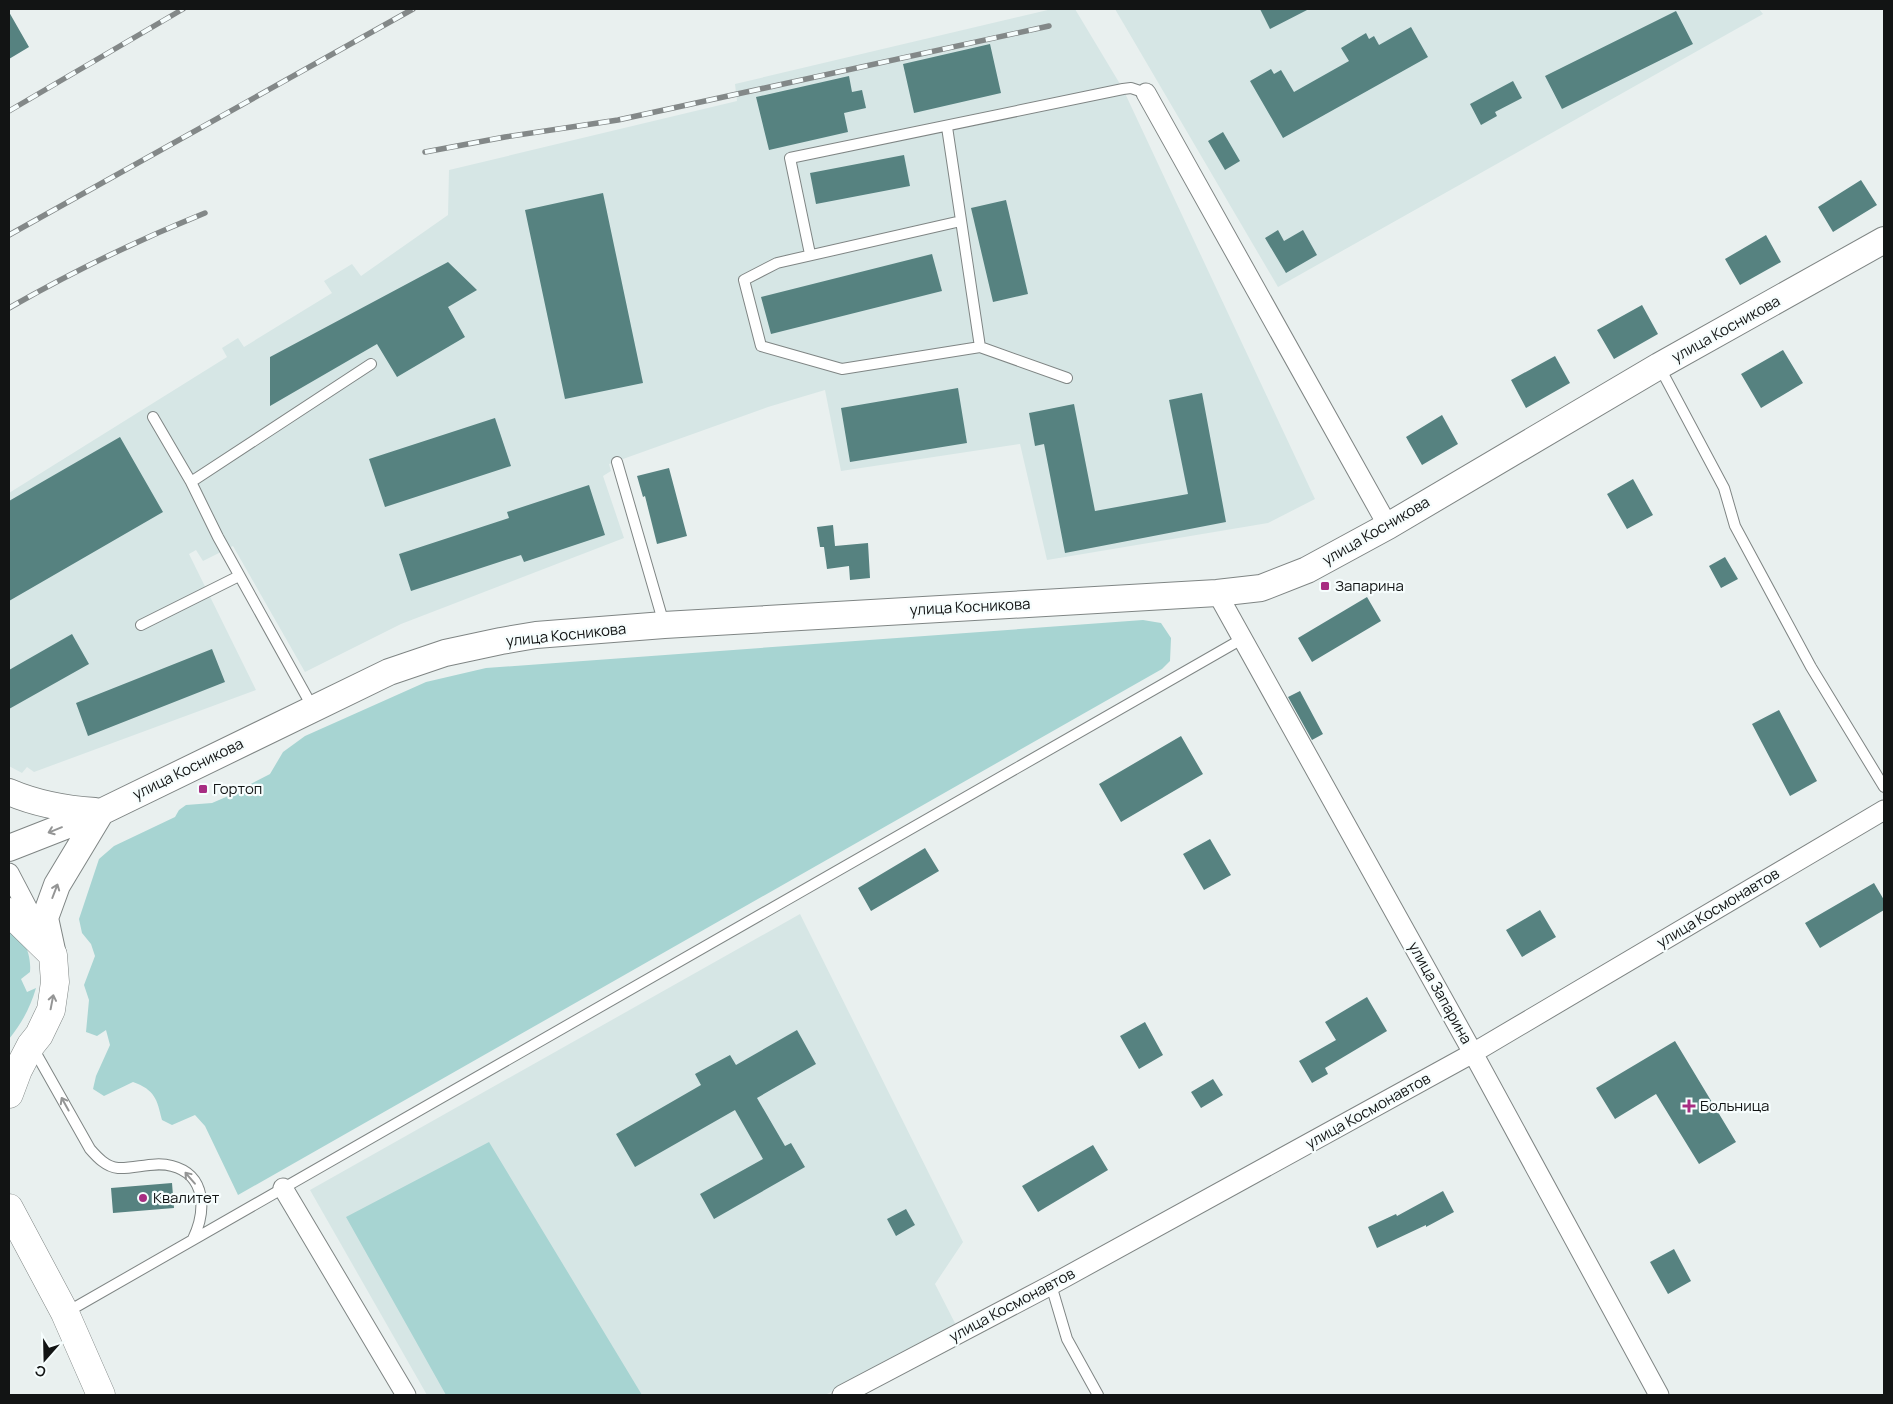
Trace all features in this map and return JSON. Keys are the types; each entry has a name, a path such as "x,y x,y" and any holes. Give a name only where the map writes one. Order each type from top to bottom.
{"main road":[{"path":"9,912 52,955 55,982 51,1010 39,1035 31,1045 18,1070 9,1094"},
{"path":"9,1063 31,1045"},
{"path":"11,1207 65,1313 102,1395"}],"street":[{"path":"1146,93 1388,526"},
{"name":"улица Косникова","path":"9,848 101,812 389,672 455,651 536,635 1217,593 1261,588 1283,581 1388,526 1659,366 1884,240"},
{"name":"улица Запарина","path":"1217,593 1473,1053 1659,1395"},
{"path":"9,792 66,809 101,812 57,885 46,918 52,955"},
{"name":"улица Космонавтов","path":"842,1395 1051,1285 1473,1053 1884,810"},
{"path":"9,873 52,955"},
{"path":"283,1188 406,1395"}],"lane":[{"path":"810,254 790,158 1123,89 1132,88 1146,93"},
{"path":"947,126 980,347"},
{"path":"961,221 810,254 777,263 744,280 761,346 842,369 980,347 1068,378"},
{"path":"191,482 372,364"},
{"path":"1659,366 1724,488 1735,526 1811,667 1884,787"},
{"path":"154,417 313,708"},
{"path":"617,462 664,626"},
{"path":"140,626 240,576"},
{"path":"65,1313 1242,639"},
{"path":"31,1045 90,1149 102,1161 118,1168 171,1165 192,1178 200,1194 202,1211 201,1221 193,1239"},
{"path":"1051,1285 1067,1339 1098,1395"}],"shaded area":[{"path":"1052,9 1075,9 1123,89 1315,499 1268,523 1047,560 1020,444 841,471 825,390 768,407 609,464 611,471 603,476 624,538 401,624 305,672 233,546 203,561 196,550 189,554 256,690 34,772 27,767 22,773 9,766 9,493 227,357 222,348 238,338 244,347 332,293 324,281 352,264 361,276 448,215 449,170 737,101 735,84"},
{"path":"1115,9 1759,9 1763,14 1278,287"},
{"path":"1143,620 1161,623 1171,638 1170,661 1162,669 238,1195 205,1126 195,1115 172,1125 162,1120 151,1092 133,1082 104,1096 93,1089 96,1076 110,1045 106,1030 97,1036 86,1032 89,1000 84,985 95,956 91,944 82,933 79,919 99,859 114,846 175,817 179,810 186,805 212,803 270,774 283,752 305,736 426,682 486,668"},
{"path":"800,914 963,1242 935,1284 957,1327 825,1395 427,1395 310,1190"},
{"path":"9,916 24,943 29,957 30,972 21,979 27,992 36,988 25,1015 9,1039"},
{"path":"489,1142 642,1395 446,1395 346,1217"}],"building":[{"path":"1260,9 1309,9 1270,29"},
{"path":"1676,11 1693,44 1562,109 1545,76"},
{"path":"9,12 29,47 9,59"},
{"path":"1411,27 1428,57 1283,138 1250,81 1271,69 1274,74 1281,70 1294,92 1349,61 1341,48 1366,33 1369,39 1374,36 1379,45"},
{"path":"990,44 1001,93 914,113 903,64"},
{"path":"849,76 852,92 862,90 866,108 844,113 848,132 769,150 756,97"},
{"path":"1513,81 1522,98 1495,112 1497,116 1481,125 1470,104"},
{"path":"1223,132 1240,161 1225,170 1208,141"},
{"path":"904,155 910,186 816,204 810,173"},
{"path":"1861,180 1877,205 1833,232 1818,207"},
{"path":"603,193 643,383 565,399 525,210"},
{"path":"1006,200 1028,294 993,302 971,208"},
{"path":"1278,230 1284,241 1303,230 1317,255 1286,273 1265,238"},
{"path":"1766,235 1781,262 1740,285 1725,259"},
{"path":"932,254 942,291 771,334 761,297"},
{"path":"448,262 477,290 448,307 465,337 397,377 377,344 270,406 270,357"},
{"path":"1642,305 1658,334 1614,359 1597,330"},
{"path":"1783,350 1803,383 1761,408 1741,374"},
{"path":"1555,356 1570,383 1526,408 1511,380"},
{"path":"958,388 967,443 850,462 841,408"},
{"path":"1202,393 1226,522 1065,553 1044,444 1035,446 1029,413 1074,404 1095,511 1188,494 1169,400"},
{"path":"1442,415 1458,444 1422,465 1406,437"},
{"path":"495,418 511,466 385,507 369,459"},
{"path":"120,437 163,512 9,601 9,501"},
{"path":"669,468 687,536 657,544 645,496 643,497 637,476"},
{"path":"1633,479 1653,515 1627,529 1607,494"},
{"path":"589,485 605,535 524,562 521,555 411,591 399,554 509,518 507,512"},
{"path":"833,525 835,546 868,543 870,578 850,580 849,566 827,569 824,547 820,547 817,527"},
{"path":"1725,557 1738,579 1721,588 1709,566"},
{"path":"1367,597 1381,621 1312,662 1298,638"},
{"path":"72,634 89,664 9,709 9,670"},
{"path":"212,649 225,682 88,736 76,703"},
{"path":"1300,691 1323,734 1312,740 1288,697"},
{"path":"1779,710 1817,781 1790,796 1752,724"},
{"path":"1181,736 1203,774 1121,822 1099,784"},
{"path":"1210,839 1231,875 1204,890 1183,854"},
{"path":"925,848 939,871 871,911 858,888"},
{"path":"1874,883 1884,900 1884,910 1820,948 1805,923"},
{"path":"1540,910 1556,937 1522,957 1506,930"},
{"path":"1367,997 1387,1031 1325,1068 1328,1074 1312,1083 1299,1061 1336,1040 1325,1022"},
{"path":"1145,1022 1163,1055 1139,1069 1120,1036"},
{"path":"797,1030 816,1064 757,1098 785,1146 791,1143 805,1167 714,1219 700,1194 763,1159 735,1110 635,1167 616,1134 701,1085 695,1074 730,1055 736,1065"},
{"name":"Больница","path":"1675,1041 1736,1142 1699,1164 1656,1094 1615,1119 1596,1088"},
{"path":"1213,1079 1223,1095 1201,1108 1191,1092"},
{"path":"1093,1145 1108,1170 1038,1212 1022,1186"},
{"name":"Квалитет","path":"172,1183 174,1208 113,1213 111,1188"},
{"path":"1443,1191 1454,1212 1426,1227 1426,1225 1377,1248 1368,1227 1396,1214 1397,1216"},
{"path":"906,1209 915,1225 896,1236 887,1219"},
{"path":"1674,1249 1691,1281 1668,1294 1650,1262"}],"railway":[{"path":"9,111 183,9"},
{"path":"9,235 413,9"},
{"path":"425,152 505,137 618,120 1049,26"},
{"path":"9,308 106,257 205,213"}],"place":[{"name":"Запарина","path":"1325,586"},
{"name":"Гортоп","path":"203,789"},
{"name":"Больница","path":"1689,1106"},
{"name":"Квалитет","path":"143,1198"}]}
